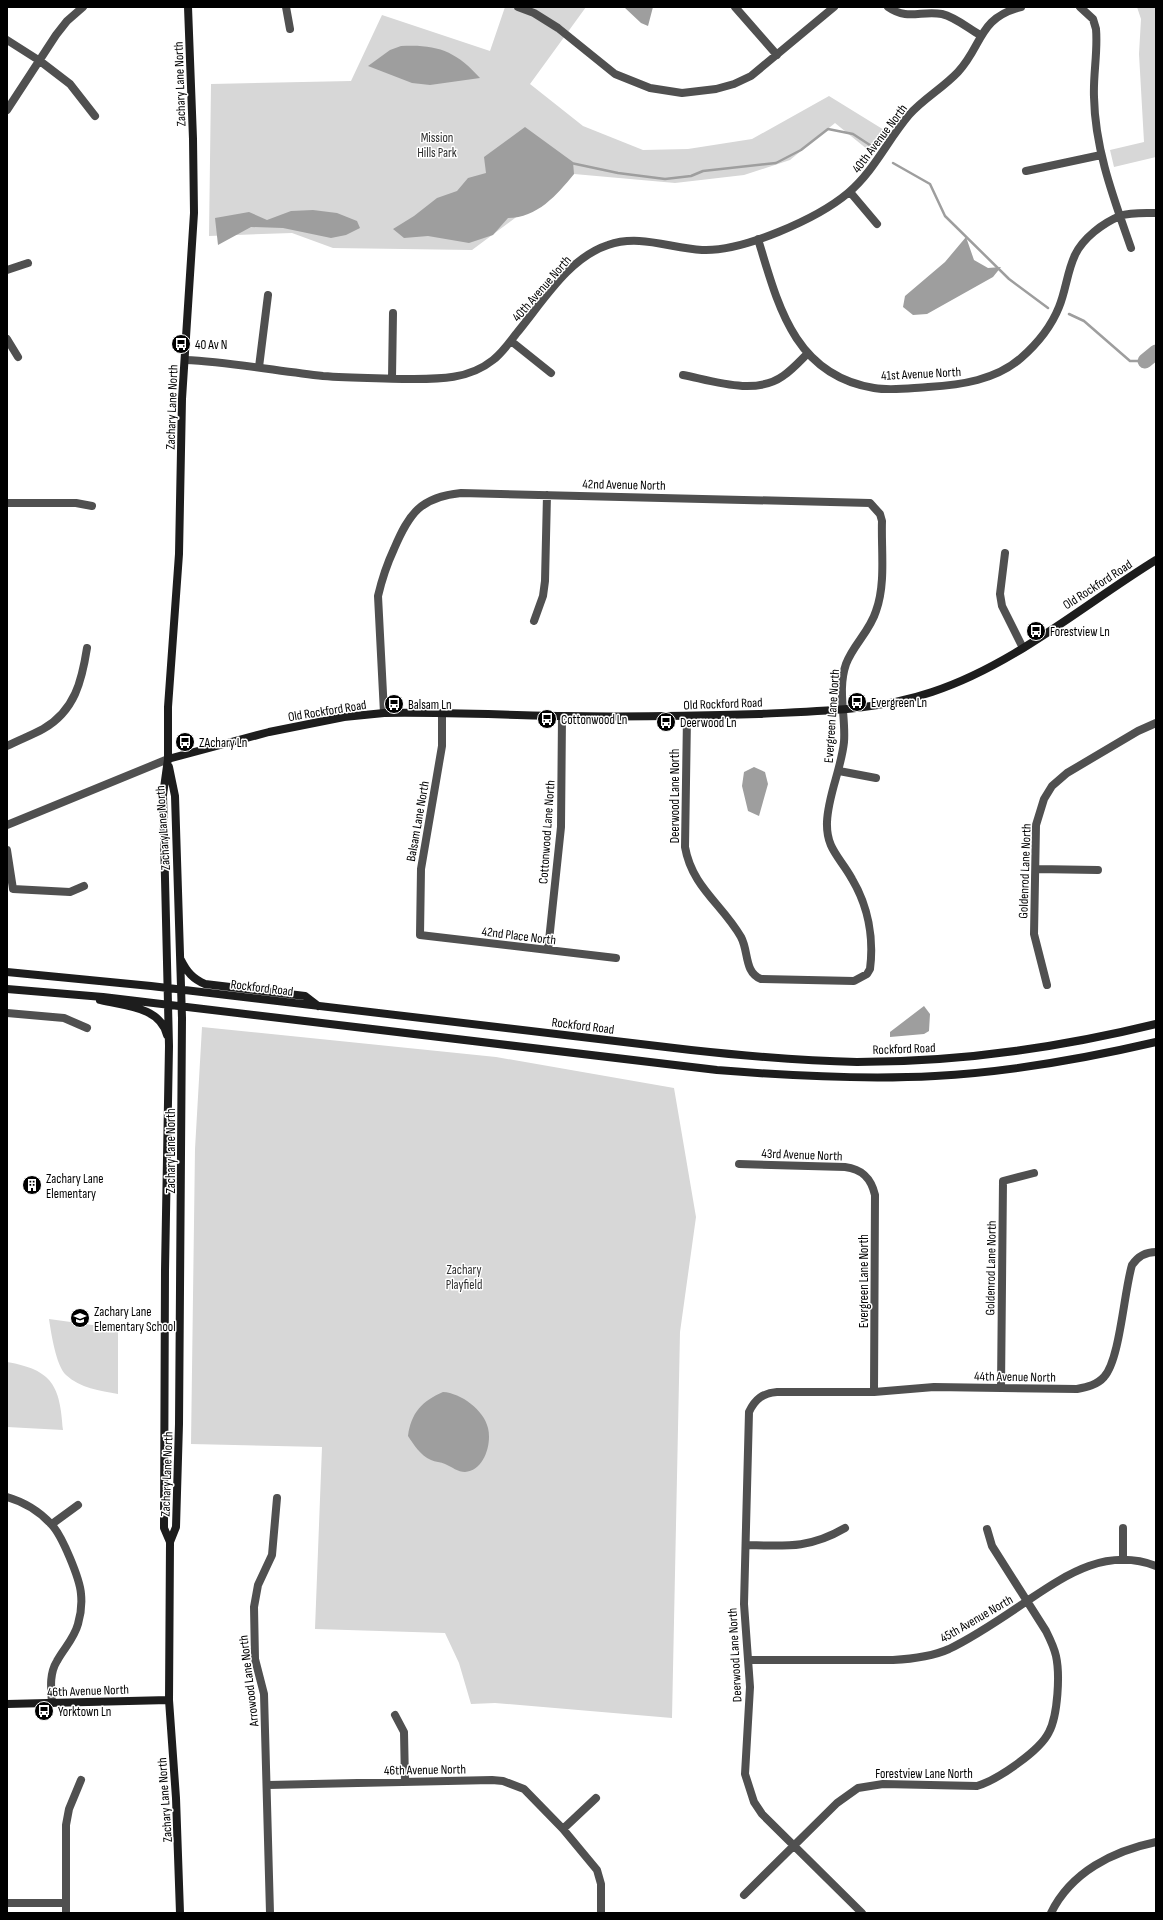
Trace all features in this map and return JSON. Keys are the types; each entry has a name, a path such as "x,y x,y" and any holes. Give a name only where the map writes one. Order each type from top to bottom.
{"street":[{"path":"7,110 56,35 67,21 83,7"},
{"name":"Zachary Lane North","path":"170,1542 164,1528 163,1443 169,1046 163,852 163,795 168,759 168,707 179,554 182,406 194,214 194,139 188,7"},
{"path":"286,7 290,29"},
{"path":"518,7 534,13 558,28 615,74 634,83 660,90 682,93 699,92 734,84 751,76 834,7"},
{"path":"735,7 777,55"},
{"path":"888,7 902,15 933,13 944,15 980,35"},
{"name":"40th Avenue North","path":"185,360 259,367 324,376 441,379 470,374 494,360 574,265 591,252 610,244 648,241 702,250 719,249 794,226 833,205 850,192 870,171 908,117 919,104 956,74 973,50 980,35 994,18 1021,7"},
{"path":"1080,7 1093,19 1096,29 1094,98 1102,155 1120,216 1132,248"},
{"path":"7,40 40,61 70,84 95,116"},
{"path":"1026,171 1102,155"},
{"path":"850,192 877,224"},
{"name":"41st Avenue North","path":"808,353 822,367 839,377 856,384 875,388 894,389 945,386 982,379 1001,371 1020,359 1052,322 1062,300 1075,254 1094,232 1120,216 1140,213 1156,213"},
{"path":"683,375 755,386 769,383 782,377 808,353 787,324 775,293 758,238"},
{"path":"7,270 28,262"},
{"path":"259,367 268,295"},
{"path":"392,378 393,314"},
{"path":"7,338 18,357"},
{"path":"511,341 551,373"},
{"name":"42nd Avenue North","path":"384,713 378,596 382,580 401,531 412,514 422,505 434,498 447,494 861,501"},
{"path":"534,621 543,596 545,581 547,495"},
{"name":"Evergreen Lane North","path":"854,981 867,974 870,969 871,945 868,919 862,899 852,878 833,851 828,838 828,807 839,771 844,741 845,722 843,710 843,680 846,664 853,650 870,625 876,611 880,594 882,521 876,507 870,503 861,501"},
{"path":"7,503 76,503 92,506"},
{"path":"1005,553 1000,594 1002,606 1023,648"},
{"name":"Old Rockford Road","path":"7,825 168,759 276,730 344,717 384,713 687,717 843,710 867,708 899,701 933,692 965,679 1023,648 1156,560"},
{"path":"7,746 44,728 57,719 68,707 76,694 83,675 87,648"},
{"name":"Balsam Lane North","path":"420,934 421,869 441,757 442,713"},
{"name":"Cottonwood Lane North","path":"548,950 561,827 562,716"},
{"name":"Deerwood Lane North","path":"687,717 685,847 687,859 699,884 741,937 749,968 754,976 761,979 854,981"},
{"name":"Goldenrod Lane North","path":"1046,985 1034,934 1036,825 1040,807 1047,792 1067,773 1138,731 1156,723"},
{"name":"Zachary Lane North","path":"168,759 175,796 182,1007 179,1424 176,1527 170,1542 169,1700 177,1806 180,1913"},
{"path":"839,771 876,778"},
{"path":"7,850 9,874 13,889 70,892 84,886"},
{"path":"163,852 177,852"},
{"path":"1036,869 1098,870"},
{"name":"42nd Place North","path":"420,934 616,958"},
{"path":"180,957 189,973 195,979 205,984 305,996 318,1006"},
{"name":"Rockford Road","path":"7,972 167,987 691,1050 756,1057 829,1061 890,1061 970,1056 1061,1044 1156,1024"},
{"path":"7,989 74,994 717,1070 809,1077 891,1078 985,1072 1067,1060 1156,1042"},
{"path":"74,994 145,1010 157,1017 165,1029 169,1046"},
{"path":"7,1013 64,1018 87,1028"},
{"name":"43rd Avenue North","path":"739,1164 845,1167 855,1168 864,1173"},
{"name":"Evergreen Lane North","path":"864,1173 870,1180 875,1195 874,1392"},
{"name":"Goldenrod Lane North","path":"1001,1388 1003,1181 1034,1174"},
{"name":"44th Avenue North","path":"777,1392 874,1392 919,1387 1077,1389 1087,1387 1097,1383 1111,1368 1132,1265 1137,1258 1144,1254 1156,1252"},
{"name":"Deerwood Lane North","path":"777,1392 763,1395 752,1406 749,1412 744,1604 750,1687 745,1774 754,1802 762,1814 862,1913"},
{"path":"7,1498 30,1507 52,1524 78,1579 81,1599 81,1610 78,1626 72,1639 56,1662 52,1674 52,1703"},
{"name":"Arrowood Lane North","path":"270,1913 268,1785 264,1694 255,1659 254,1607 258,1585 272,1555 277,1498"},
{"path":"52,1524 78,1506"},
{"path":"746,1545 806,1545 832,1536 845,1528"},
{"path":"1123,1528 1123,1560"},
{"name":"Forestview Lane North","path":"744,1895 837,1803 858,1788 883,1784 977,1786 990,1782 1044,1741 1053,1723 1055,1712 1057,1671 1056,1658 1052,1643 1046,1631 992,1546 987,1529"},
{"name":"45th Avenue North","path":"749,1660 911,1660 948,1649 1027,1601 1053,1583 1080,1568 1112,1560 1123,1560 1156,1566"},
{"name":"46th Avenue North","path":"7,1704 169,1700"},
{"path":"395,1716 404,1732 405,1782"},
{"path":"66,1913 66,1825 69,1809 81,1780"},
{"name":"46th Avenue North","path":"268,1785 492,1780 513,1784 524,1789 563,1829"},
{"path":"596,1798 563,1829 596,1870 601,1884 601,1913"},
{"path":"1051,1913 1065,1893 1080,1877 1097,1863 1117,1853 1137,1846 1156,1842"},
{"path":"7,1903 66,1903"}],"green space":[{"name":"Mission Hills Park","path":"505,7 586,7 530,84 583,126 643,150 688,149 752,139 829,96 889,133 873,154 835,123 790,160 744,175 675,183 574,174 472,250 333,248 292,233 209,236 211,84 351,81 382,15 490,51"},
{"path":"1137,7 1156,7 1156,157 1114,167 1110,150 1144,142 1139,54 1141,19"},
{"name":"Zachary Playfield","path":"202,1027 496,1057 674,1088 696,1217 680,1332 672,1718 495,1703 471,1704 459,1663 445,1633 315,1629 322,1447 191,1444 195,1149"},
{"path":"49,1319 114,1328 118,1332 118,1394 84,1386 62,1371 57,1357"},
{"path":"7,1362 22,1365 35,1370 44,1375 51,1382 56,1391 59,1402 63,1430 7,1427"}],"shaded area":[{"path":"624,7 653,7 648,26 641,23"},
{"path":"401,46 425,46 445,51 463,61 480,78 430,85 412,83 368,66 390,50"},
{"path":"525,127 573,162 574,174 561,190 546,204 528,214 508,218 493,235 469,243 428,236 404,238 393,229 414,216 437,198 457,191 468,178 486,173 484,157"},
{"path":"313,210 337,213 357,221 360,228 346,235 331,238 283,228 251,227 218,245 215,218 249,212 267,220 291,211"},
{"path":"966,237 974,260 988,268 1001,267 993,277 927,314 913,315 903,307 905,296 945,262"},
{"path":"754,767 765,772 768,784 759,816 748,811 742,786 744,772"},
{"path":"924,1006 930,1014 929,1031 924,1034 890,1037 890,1032"},
{"path":"443,1392 450,1393 464,1399 477,1409 486,1421 489,1441 485,1456 482,1462 472,1470 465,1472 460,1471 443,1463 427,1458 418,1450 408,1436 415,1414 429,1399"}],"waterway":[{"path":"571,163 618,173 665,179 691,176 703,171 776,163 801,150 828,129 853,134 876,149"},
{"path":"893,163 930,184 945,216 1009,279 1048,308"},
{"path":"1069,314 1084,321 1130,361 1145,361"},
{"path":"1145,361 1156,352"}],"place":[{"name":"40 Av N","path":"181,344"},
{"name":"Forestview Ln","path":"1036,631"},
{"name":"Evergreen Ln","path":"857,702"},
{"name":"Balsam Ln","path":"394,704"},
{"name":"Cottonwood Ln","path":"547,719"},
{"name":"Deerwood Ln","path":"666,722"},
{"name":"ZAchary Ln","path":"185,742"},
{"name":"Zachary Lane Elementary","path":"32,1185"},
{"name":"Zachary Lane Elementary School","path":"80,1318"},
{"name":"Yorktown Ln","path":"44,1711"}]}
